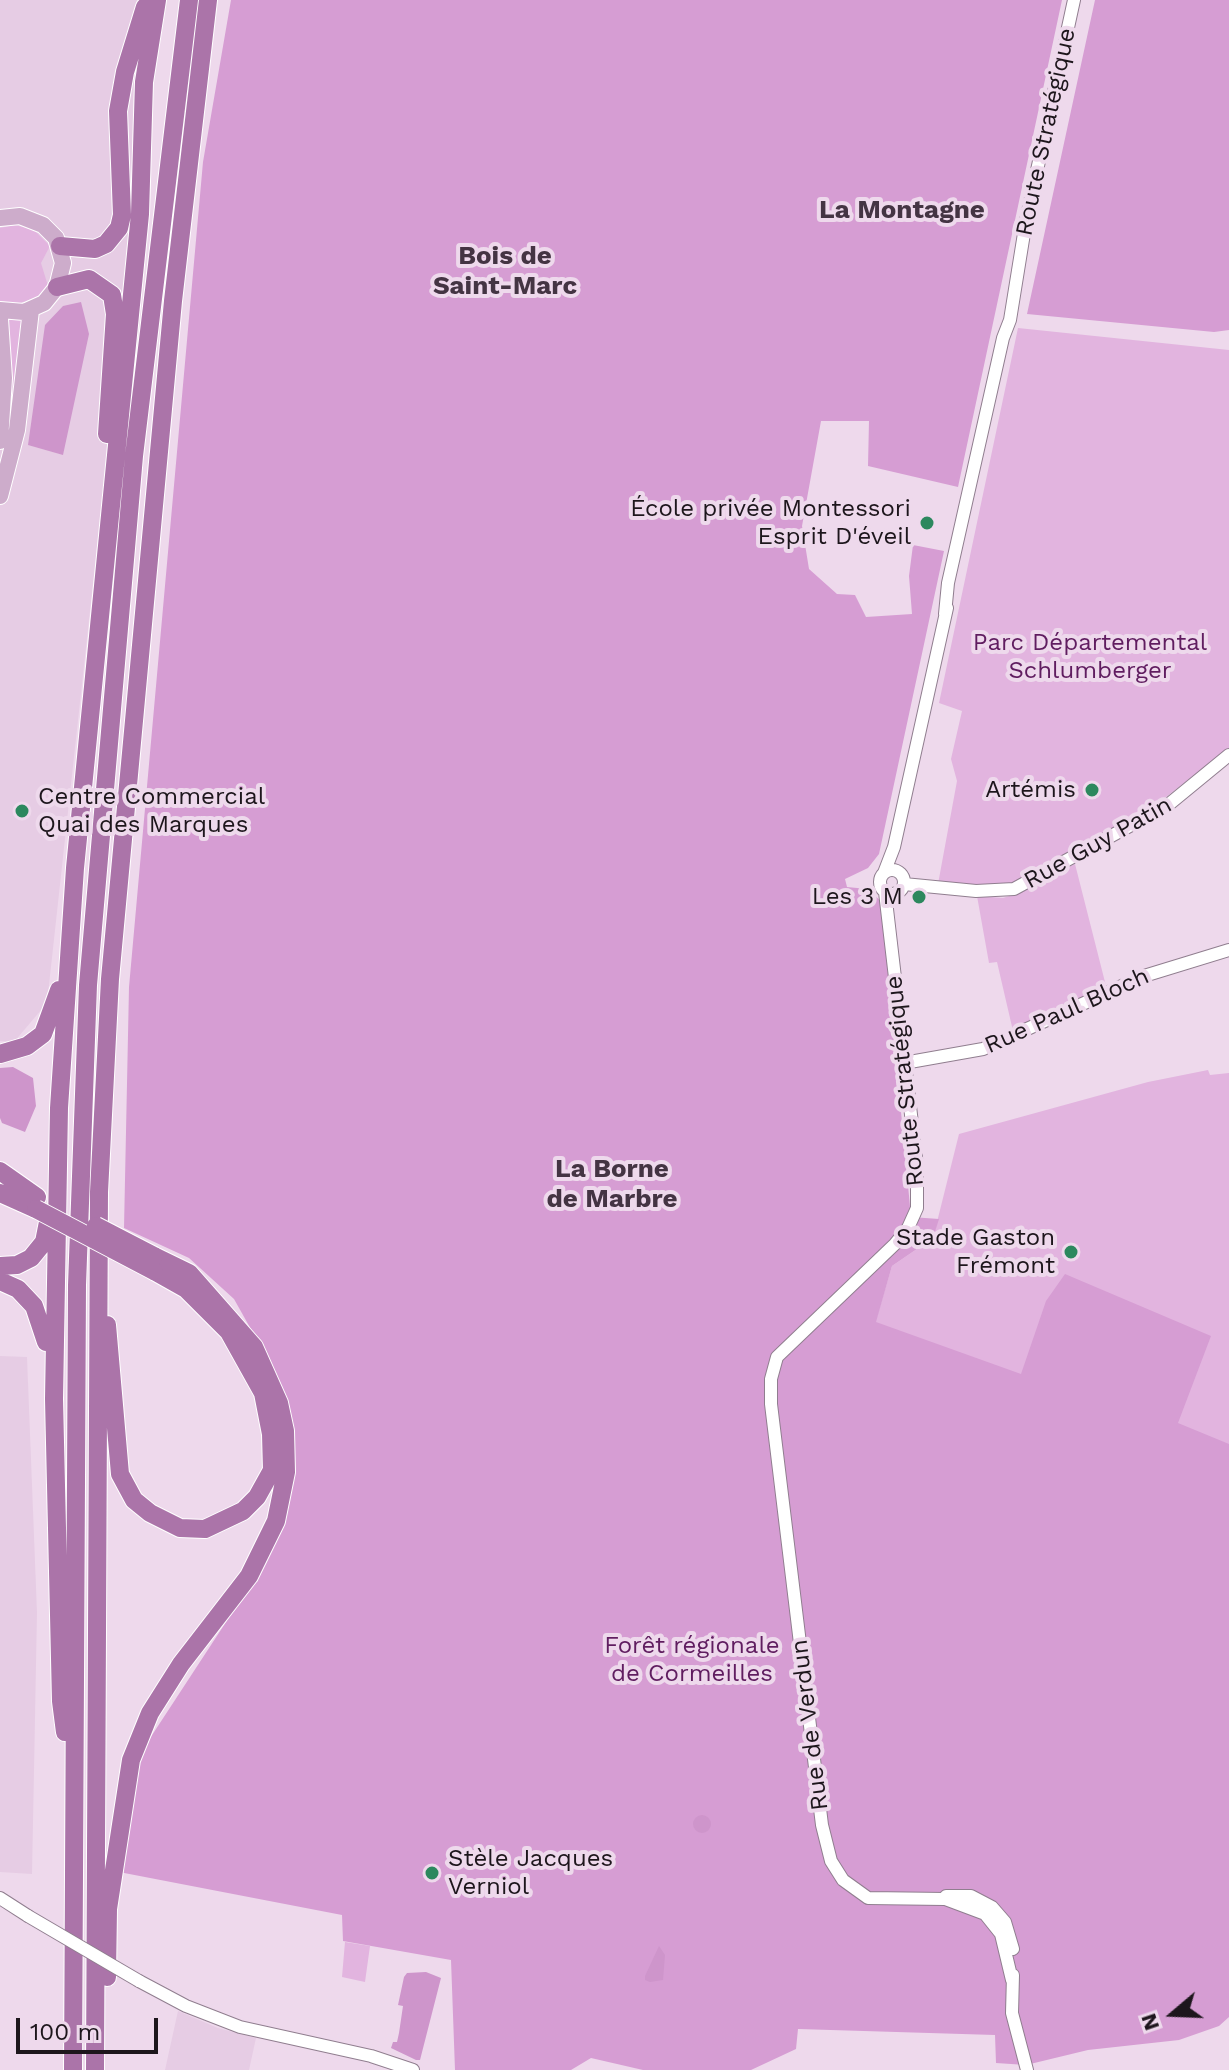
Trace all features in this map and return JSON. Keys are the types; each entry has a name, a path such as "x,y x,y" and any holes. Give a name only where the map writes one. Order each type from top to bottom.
{"highway":[{"path":"60,246 95,249 106,244 119,228 122,215 118,111 125,72 147,0"},
{"path":"0,1266 24,1263 44,1242 59,1108 75,868 140,214 147,52 157,0"},
{"path":"73,2070 77,1285 88,985 134,456 189,0"},
{"path":"95,2070 99,1192 126,776 187,156 208,0"},
{"path":"57,287 89,279 105,287 114,305 102,579"},
{"path":"0,1054 36,1041 52,1017 75,868"},
{"path":"59,1108 54,1399 61,1701 73,1796"},
{"path":"0,1171 36,1203"},
{"path":"0,1183 154,1263 189,1273 254,1347 279,1403 285,1431 286,1472 276,1521 249,1576 181,1664 150,1713 131,1760 108,1909 107,1993 95,2003"},
{"path":"0,1193 36,1203"},
{"path":"99,1302 110,1336 120,1474 134,1500 150,1513 180,1528 205,1529 243,1511 257,1497 272,1470 271,1434 263,1393 229,1332 186,1289 154,1263"},
{"path":"0,1281 23,1293 39,1315 54,1399"}],"main road":[{"path":"0,218 20,216 36,221 50,231 60,246 63,271 49,299 31,310 0,310"},
{"path":"0,496 17,430 31,310"},
{"path":"0,319 4,378 0,441"}],"street":[{"name":"Route Stratégique","path":"884,873 894,847 945,614 955,585 1003,338 1005,306 1018,265 1074,0"},
{"name":"Rue Guy Patin","path":"884,873 891,870 896,886 976,891 1014,889 1168,805 1229,755"},
{"name":"Route Stratégique","path":"779,1469 771,1404 771,1379 777,1357 895,1244 915,1215 918,1182 892,967 891,923 896,886 894,847"},
{"path":"884,873 880,882 896,886"},
{"name":"Rue Paul Bloch","path":"904,1063 983,1049 1144,976 1229,950"},
{"name":"Rue de Verdun","path":"779,1469 822,1825 831,1861 843,1880 868,1898 934,1898 962,1903 991,1919 1004,1943 1012,1980 1012,2013 1027,2070"},
{"path":"0,1898 186,2006 240,2027 371,2056 413,2070"}],"shaded area":[{"path":"0,0 157,0 47,1003 14,1042 0,1041"},
{"path":"81,302 89,334 63,455 28,445 45,325 63,306"},
{"path":"13,1067 33,1078 36,1106 25,1132 2,1123 0,1118 0,1068"},
{"path":"0,1356 27,1357 37,1613 32,1874 0,1872"},
{"path":"702,1815 711,1824 702,1833 693,1824"},
{"path":"659,1946 665,1955 663,1980 650,1982 645,1980 645,1976"},
{"path":"426,1972 441,1978 420,2060 416,2060 391,2048 393,2042 397,2042 399,2033 403,2006 398,2005 404,1977 407,1973"},
{"path":"178,2011 218,2028 256,2038 249,2070 165,2070"}],"green space":[{"name":"Forêt régionale de Cormeilles","path":"231,0 1062,0 958,487 868,466 869,421 821,421 802,526 809,569 837,594 855,595 866,617 912,614 909,576 913,545 944,551 879,854 868,868 845,879 847,887 867,889 881,901 911,1217 939,1219 933,1238 892,1266 876,1322 1021,1374 1046,1301 1065,1274 1211,1336 1178,1423 1229,1444 1229,2017 1219,2026 1179,2040 1088,2050 1026,2065 996,2063 995,2035 798,2029 796,2049 751,2070 643,2070 591,2058 571,2070 455,2070 451,1960 343,1941 342,1915 119,1872 139,1755 247,1590 290,1501 288,1426 271,1365 234,1299 189,1258 124,1228 129,987 203,162"},
{"path":"1095,0 1229,0 1229,330 1214,332 1027,314"},
{"path":"15,225 34,230 50,246 41,263 48,286 37,297 17,304 0,301 0,228"},
{"path":"5,319 23,320 10,425 8,413"},
{"name":"Parc Départemental Schlumberger","path":"1018,328 1229,350 1229,748 1139,818 1008,886 938,884 957,781 951,759 962,711 939,703"},
{"path":"1075,864 1106,986 1013,1031 997,962 989,963 977,896 1003,898 1022,892"},
{"name":"Stade Gaston Frémont","path":"1208,1070 1210,1075 1229,1073 1229,1447 873,1330 892,1266 933,1238 959,1134 1148,1082"},
{"path":"345,1942 370,1946 365,1982 342,1977"}],"place":[{"name":"École privée Montessori Esprit D'éveil","path":"927,523"},
{"name":"Artémis","path":"1092,790"},
{"name":"Centre Commercial Quai des Marques","path":"22,811"},
{"name":"Les 3 M","path":"919,897"},
{"name":"Stade Gaston Frémont","path":"1071,1252"},
{"name":"Stèle Jacques Verniol","path":"432,1873"}],"district":[{"name":"La Montagne","path":"902,210"},
{"name":"Bois de Saint-Marc","path":"505,271"},
{"name":"La Borne de Marbre","path":"612,1184"}]}
